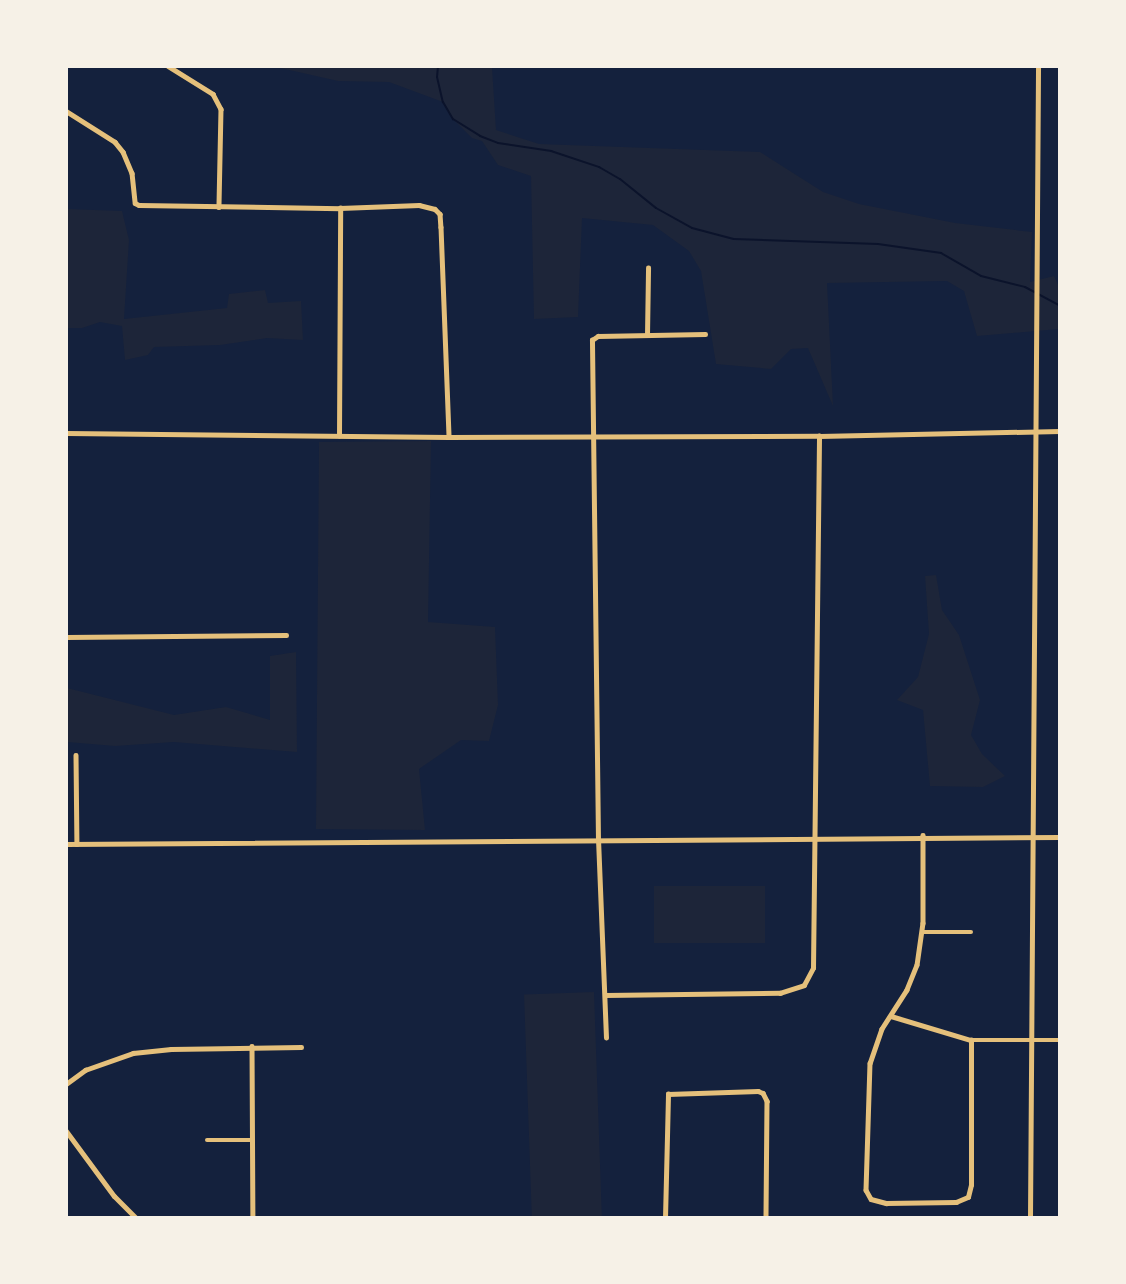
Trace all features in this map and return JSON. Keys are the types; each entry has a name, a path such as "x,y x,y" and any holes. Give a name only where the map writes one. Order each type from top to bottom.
{"main road":[{"path":"66,433 449,438 819,436 1059,431"},
{"path":"66,1131 114,1196 136,1217"}],"street":[{"path":"168,66 214,94 221,109 219,207"},
{"path":"1030,1217 1038,66"},
{"path":"66,111 115,142 123,152 132,173 135,203 219,207 429,206 440,214 449,438"},
{"path":"339,436 340,208"},
{"path":"647,335 648,268"},
{"path":"607,1038 598,841 591,437 592,340 598,336 705,334"},
{"path":"605,995 780,993 804,985 813,968 816,953 814,836 819,436"},
{"path":"66,637 286,635"},
{"path":"76,755 77,844"},
{"path":"923,835 923,932 913,978 874,1050 868,1080 866,1189 871,1199 956,1202 968,1197 971,1185 971,1040"},
{"path":"66,844 598,841 923,835 1059,837"},
{"path":"923,932 971,932"},
{"path":"891,1016 971,1040 1059,1040"},
{"path":"252,1046 253,1217"},
{"path":"66,1084 85,1070 133,1053 301,1046"},
{"path":"665,1217 668,1094 758,1091 763,1093 767,1101 766,1217"},
{"path":"207,1140 252,1140"}],"shaded area":[{"path":"276,67 492,67 496,130 539,144 760,152 823,192 859,204 955,223 1032,232 1030,282 1054,276 1059,287 1059,329 977,336 964,291 947,281 827,283 833,406 808,348 791,349 771,369 716,364 701,271 689,251 653,225 582,218 578,317 534,319 531,176 498,165 482,141 472,138 453,119 443,102 389,82 338,81"},
{"path":"67,209 122,211 129,240 124,319 227,308 229,294 265,290 268,303 301,301 303,340 267,338 220,345 154,347 148,355 125,360 122,326 100,322 82,328 67,328"},
{"path":"431,441 428,622 495,627 498,705 489,741 461,740 419,769 425,830 316,829 319,442"},
{"path":"936,575 942,610 959,635 980,700 971,735 982,754 1005,776 983,787 930,786 923,710 897,700 918,677 929,634 925,576"},
{"path":"296,652 297,752 174,742 115,746 67,742 67,688 174,715 226,707 270,720 270,656"},
{"path":"654,886 765,886 765,943 654,943"},
{"path":"594,992 602,1217 532,1218 524,994"}],"waterway":[{"path":"438,66 437,77 443,102 453,119 480,136 498,143 551,151 599,167 620,179 656,208 692,228 734,239 878,244 941,253 981,276 1025,287 1060,306"}]}
